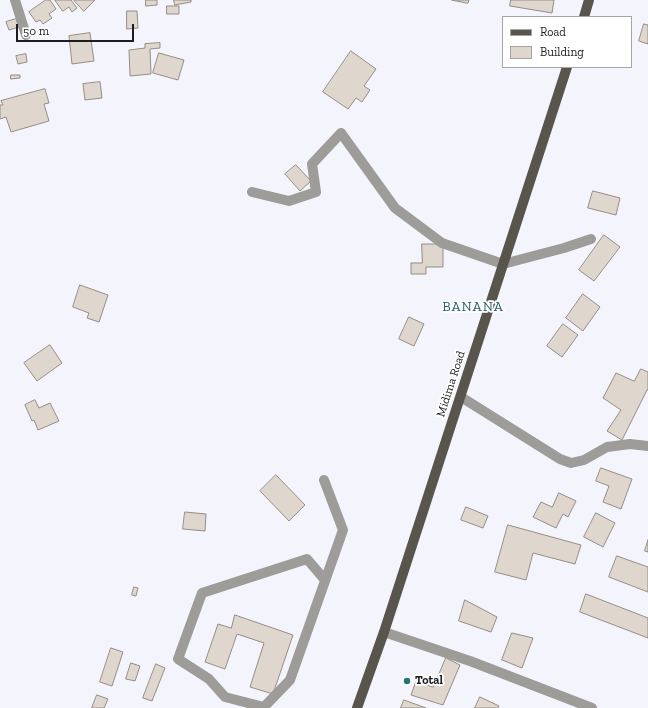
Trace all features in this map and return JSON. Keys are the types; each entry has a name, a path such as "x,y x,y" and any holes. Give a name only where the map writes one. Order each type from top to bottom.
{"main road":[{"path":"584,16 589,0"},
{"name":"Midima Road","path":"357,708 384,632 567,68"}],"street":[{"path":"15,0 26,35"},
{"path":"252,192 289,201 316,192 312,164 341,133 394,208 442,243 503,264 564,248 591,239"},
{"path":"460,397 560,459 571,463 584,460 607,447 630,444 648,446"},
{"path":"324,480 343,530 324,580 290,680 264,707 225,697 209,678 178,659 202,593 307,559 324,580"},
{"path":"384,632 470,661 592,708"}],"building":[{"path":"46,0 50,0 56,9 49,14 52,18 43,24 40,20 36,22 29,12"},
{"path":"55,0 71,0 77,8 72,12 69,7 63,11"},
{"path":"74,0 95,0 84,11"},
{"path":"146,0 157,0 157,5 146,6"},
{"path":"174,0 191,0 191,2 175,5"},
{"path":"452,0 469,0 468,3"},
{"path":"511,0 554,0 552,13 510,6"},
{"path":"167,6 179,6 179,14 167,14"},
{"path":"127,11 137,11 138,28 127,29"},
{"path":"16,19 19,27 9,30 6,22"},
{"path":"644,24 648,25 648,44 639,41"},
{"path":"90,33 94,61 72,64 69,36"},
{"path":"160,43 160,48 150,49 151,74 130,76 129,50 145,48 145,44"},
{"path":"351,51 376,69 364,86 370,90 362,102 356,98 348,109 323,92"},
{"path":"159,53 184,60 178,80 153,73"},
{"path":"26,54 27,62 18,64 16,56"},
{"path":"11,75 20,75 20,78 11,79"},
{"path":"100,82 102,98 85,100 83,84"},
{"path":"45,89 49,103 44,104 49,121 11,132 6,117 0,119 0,105 3,105 1,101"},
{"path":"296,165 311,181 300,191 285,174"},
{"path":"593,191 620,198 616,215 588,208"},
{"path":"604,235 620,247 594,281 579,270"},
{"path":"422,244 443,244 443,267 426,267 426,274 411,274 411,263 422,263"},
{"path":"80,285 108,295 99,322 87,318 89,313 73,307"},
{"path":"583,294 600,307 583,331 566,318"},
{"path":"409,317 424,324 414,346 399,339"},
{"path":"563,324 578,335 562,357 547,346"},
{"path":"50,345 62,363 37,381 24,363"},
{"path":"641,369 648,372 648,390 622,440 607,431 621,410 603,398 616,373 634,381"},
{"path":"35,400 39,408 50,403 59,421 38,430 25,405"},
{"path":"601,468 632,479 621,509 603,502 609,486 596,481"},
{"path":"276,475 305,505 289,521 260,491"},
{"path":"559,493 576,501 568,517 563,514 556,528 533,517 541,502 552,507"},
{"path":"466,507 488,516 483,528 461,520"},
{"path":"185,512 206,514 205,531 183,529"},
{"path":"596,513 615,523 603,547 584,537"},
{"path":"508,525 581,545 575,564 533,553 526,580 495,572"},
{"path":"648,540 648,552 645,551"},
{"path":"617,556 648,567 648,592 609,577"},
{"path":"134,587 138,588 136,596 132,595"},
{"path":"586,594 648,618 648,638 580,612"},
{"path":"465,600 497,617 491,632 459,621"},
{"path":"235,615 293,635 273,694 250,687 264,643 237,634 225,669 205,662 218,624 231,628"},
{"path":"512,633 533,638 522,668 502,660"},
{"path":"111,648 123,652 112,686 100,682"},
{"path":"446,658 460,665 443,705 411,695 416,681 433,687"},
{"path":"131,663 140,666 135,681 126,679"},
{"path":"156,664 165,668 152,701 143,698"},
{"path":"97,695 108,699 104,708 92,708"},
{"path":"480,697 499,706 498,708 475,708"},
{"path":"404,700 426,708 401,708"}],"place":[{"name":"Total","path":"407,681"}],"district":[{"name":"BANANA","path":"473,307"}]}
